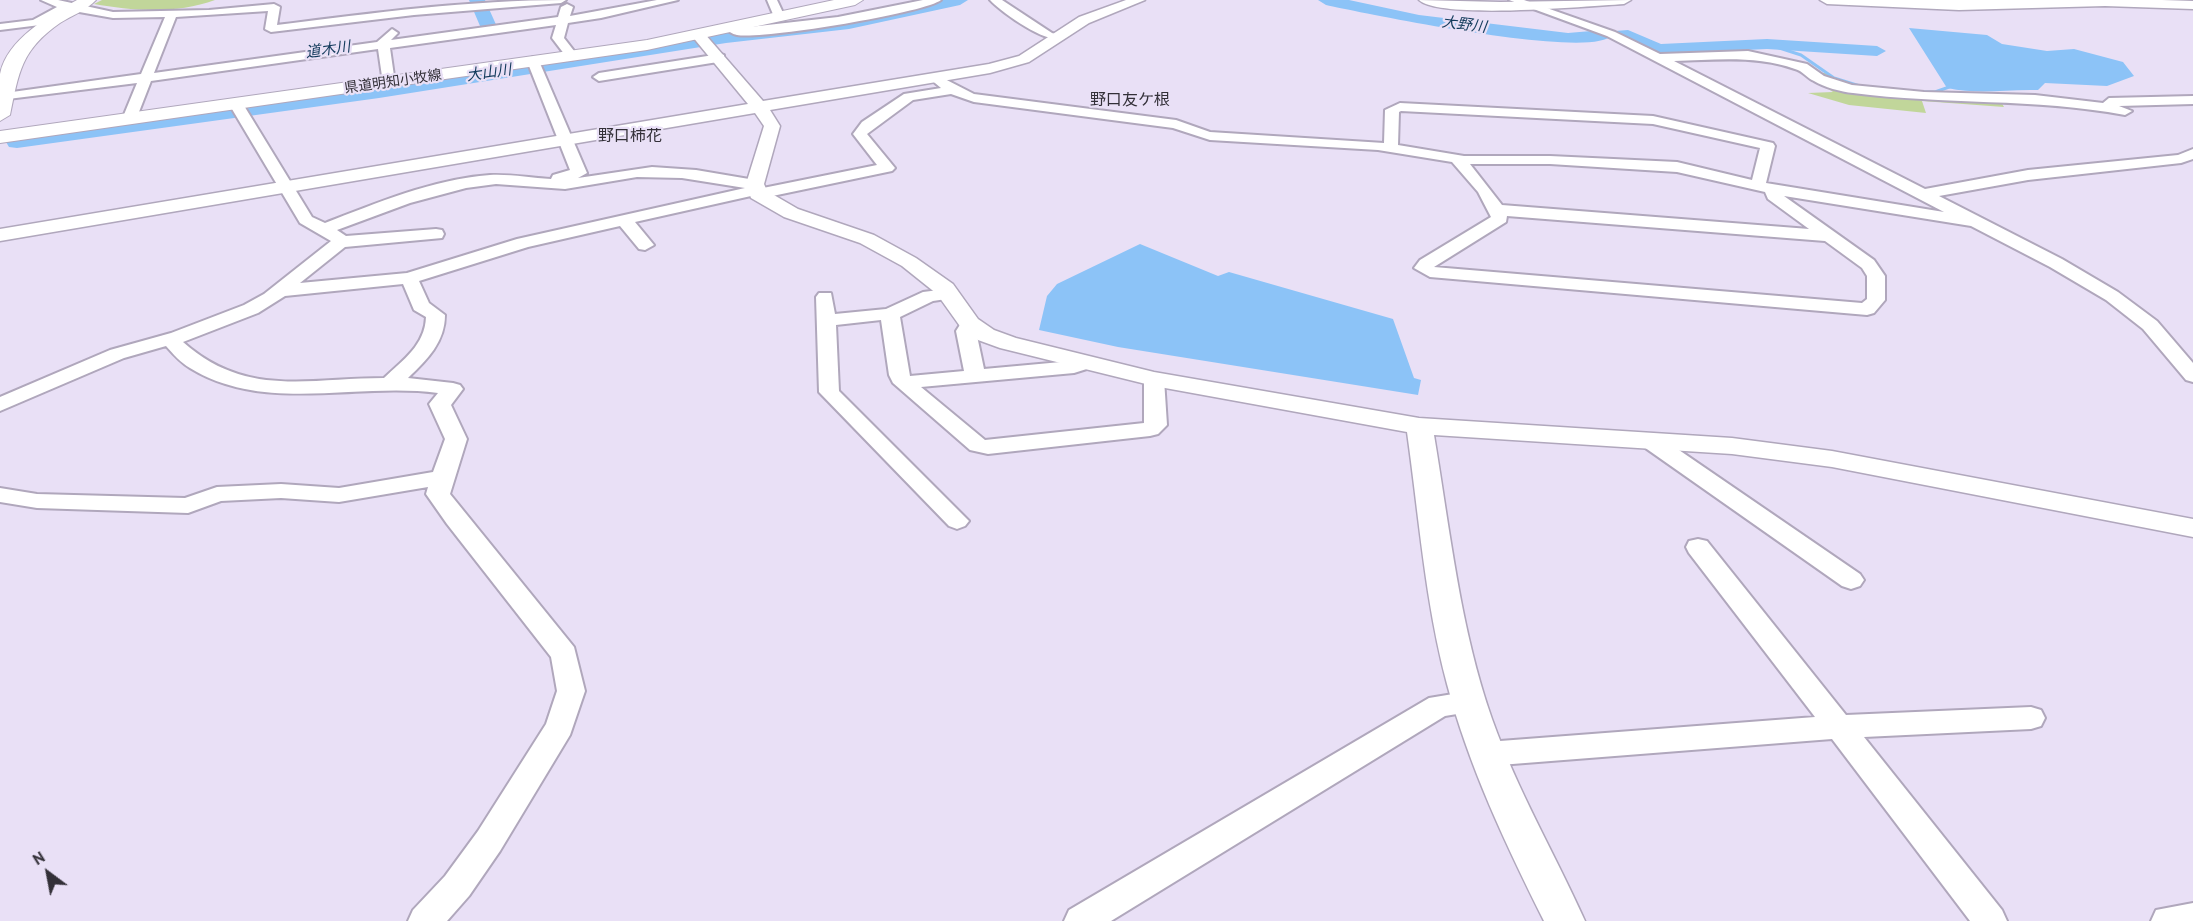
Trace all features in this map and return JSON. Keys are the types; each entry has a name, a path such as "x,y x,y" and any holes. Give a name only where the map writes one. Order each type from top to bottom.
{"main road":[{"path":"4,101 11,68 22,50 69,8 88,0"},
{"name":"県道明知小牧線","path":"0,136 130,117 238,108 389,83 535,65 572,56 701,37 855,0"}],"street":[{"path":"46,0 69,8 113,15 172,14 274,7 272,29 415,6 480,6 561,0"},
{"path":"569,0 558,40 572,56"},
{"path":"4,101 148,76 563,20 673,0"},
{"path":"772,0 779,17"},
{"path":"731,28 739,32 813,24 887,12 936,0"},
{"path":"995,0 1049,36 1058,37"},
{"path":"0,234 935,78 1011,63 1039,51 1084,20 1138,0"},
{"path":"1426,0 1467,6 1534,7 1624,0"},
{"path":"1514,0 1604,31 1970,221 2056,263 2132,310 2166,341 2193,376"},
{"path":"1827,0 1959,6 2105,2 2193,5"},
{"path":"389,83 384,43 415,6"},
{"path":"0,27 36,23 69,8"},
{"path":"130,117 172,14"},
{"path":"701,37 761,107 772,126 756,190"},
{"path":"1658,58 1748,55 1803,67 1819,79 1851,89 2083,103 2193,100"},
{"path":"599,77 719,57"},
{"path":"535,65 579,173 542,182"},
{"path":"935,78 952,90 982,100 1176,124 1193,132 1210,136 1391,148 1468,169 1498,210 1500,219 1423,268 1430,272 1868,309 1876,300 1876,276 1868,264 1774,196 1765,187 1768,146 1764,144 1653,120 1400,107 1392,110 1391,148"},
{"path":"279,291 409,278 523,243 756,190 887,168 860,134 867,125 909,97 952,90"},
{"path":"2083,103 2125,111"},
{"path":"238,108 306,220 338,237 340,242"},
{"path":"1921,195 2028,175 2181,159 2193,153"},
{"path":"1456,165 1550,160 1648,164 1706,172 1765,187 1970,221"},
{"path":"325,229 421,193 488,180 556,184 625,173 659,172 723,178 756,190 791,213 844,230 893,252 938,284 970,324 1008,344 1086,363 1154,379 1419,426 1732,446 1832,459 2193,528"},
{"path":"1498,210 1832,236"},
{"path":"625,221 645,245"},
{"path":"0,405 117,354 170,340 236,316 279,291 340,242 436,234"},
{"path":"388,384 434,337 436,315 421,306 409,278"},
{"path":"827,320 890,314 929,296 947,294"},
{"path":"825,297 829,392 957,522"},
{"path":"890,314 899,375 903,383 978,445 988,447 1150,429 1156,425 1154,379"},
{"path":"970,324 966,331 975,376"},
{"path":"170,340 179,350 202,367 233,381 258,386 292,389 411,384 453,389 440,404 453,427 457,442 440,478 438,494 455,519 564,654 571,691 560,727 489,841 457,886 425,921"},
{"path":"903,383 1074,367 1086,363"},
{"path":"1419,426 1455,648 1487,754 1533,862 1565,921"},
{"path":"1652,442 1851,580"},
{"path":"0,495 37,501 188,506 217,494 281,491 339,495 440,478"},
{"path":"1698,547 1990,921"},
{"path":"1081,921 1439,706 1471,702"},
{"path":"1487,754 1839,727 2031,718"},
{"path":"2168,921 2193,918"}],"green space":[{"path":"102,0 215,0 186,8 155,10 94,4"},
{"path":"1817,73 1826,73 1835,79 1860,87 1918,93 1942,91 1953,95 2000,100 2004,107 1922,101 1926,113 1849,105 1808,93 1833,92 1821,84"}],"water":[{"path":"1909,28 1987,35 2002,44 2047,51 2074,49 2123,62 2134,76 2107,86 2045,83 2038,90 1982,91 1947,88"},
{"path":"1140,244 1218,276 1229,272 1393,319 1414,378 1421,380 1418,395 1118,347 1039,330 1047,296 1057,284"}],"waterway":[{"path":"477,0 489,29"},
{"name":"大山川","path":"17,142 379,92 726,38 849,24 960,0"},
{"name":"大野川","path":"1326,0 1419,20 1568,38 1603,35"},
{"name":"大野川","path":"1621,35 1628,35 1658,49 1767,44 1877,51"},
{"path":"1767,44 1801,55 1834,78 1863,87"},
{"path":"1917,92 1935,92 1952,86"}],"district":[{"name":"野口友ケ根","path":"1130,100"},
{"name":"野口柿花","path":"630,136"}],"water label":[{"name":"道木川","path":"328,50"}]}
